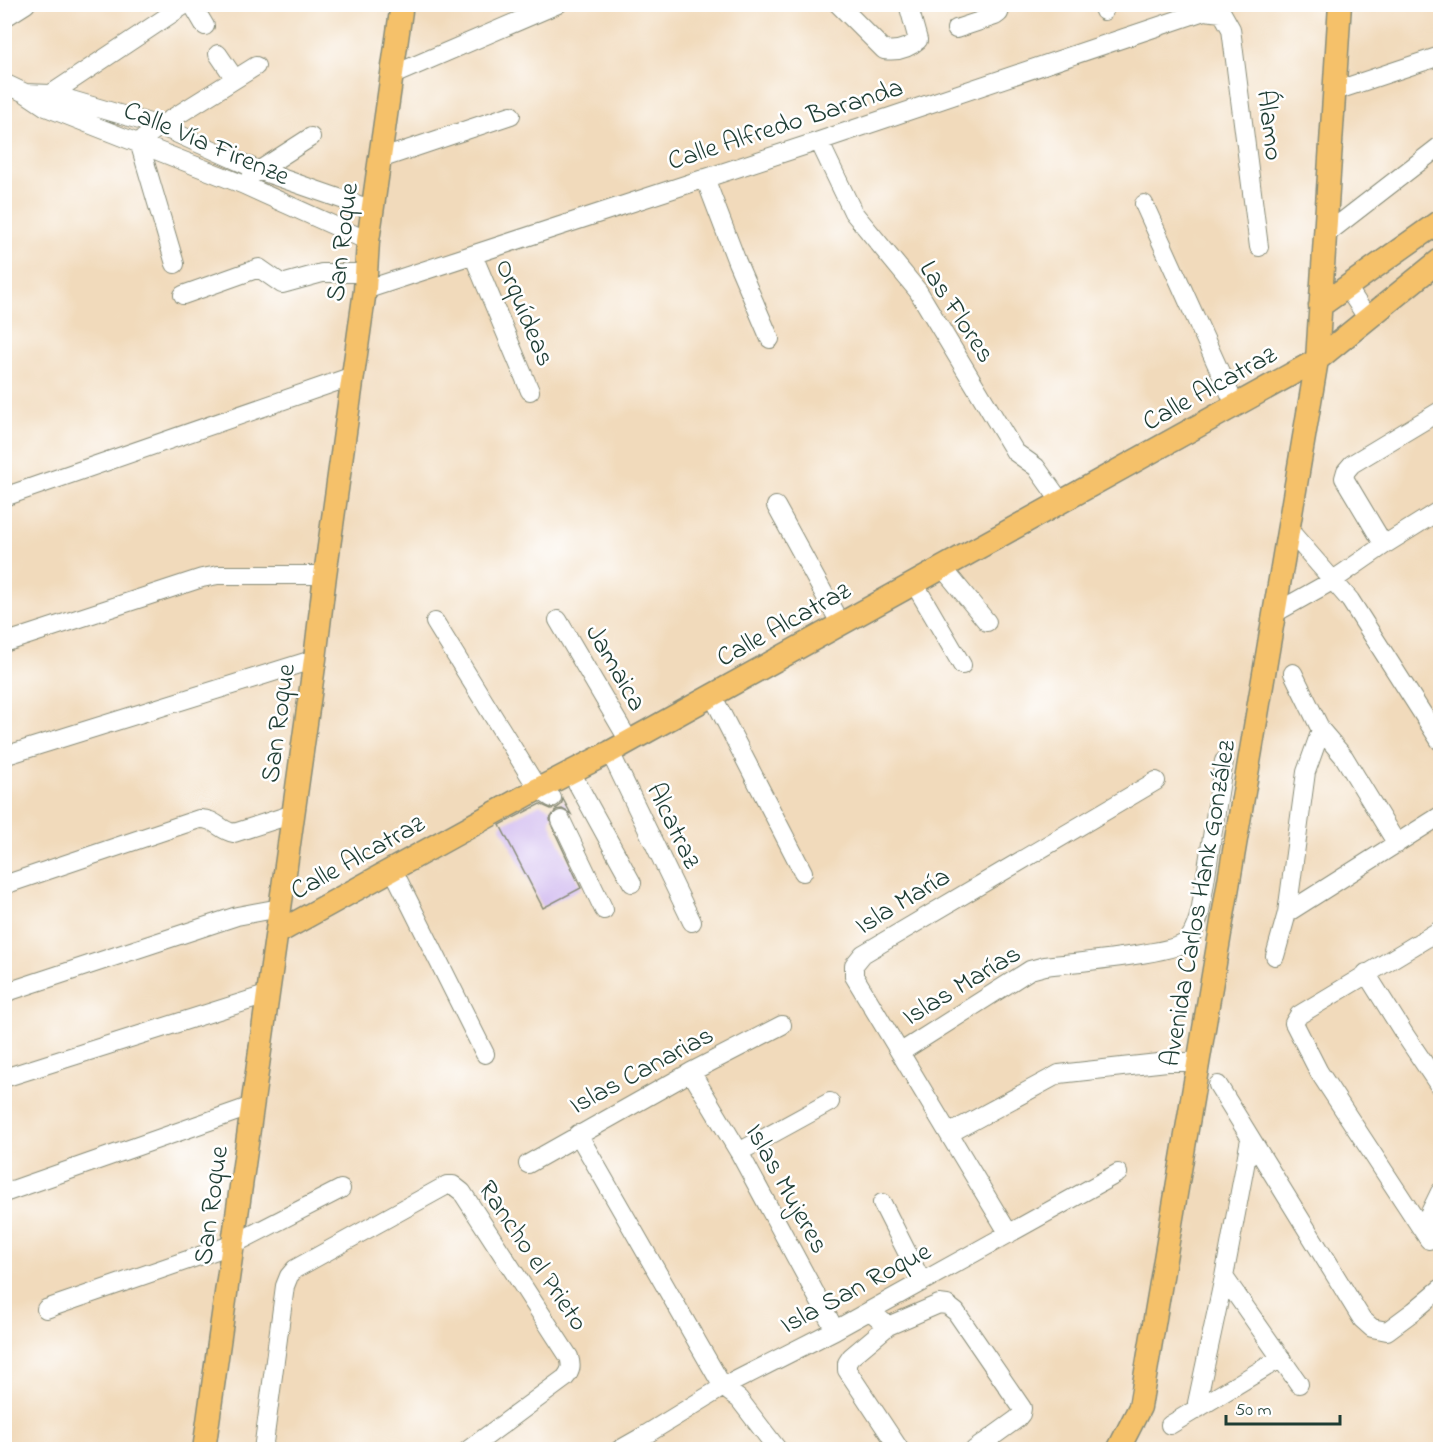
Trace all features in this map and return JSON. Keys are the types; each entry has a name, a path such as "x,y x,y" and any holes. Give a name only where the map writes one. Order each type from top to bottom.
{"main road":[{"name":"San Roque","path":"204,1449 315,659 366,281 368,241 402,4"},
{"name":"Avenida Carlos Hank González","path":"1118,1449 1140,1407 1317,360 1340,4"},
{"path":"1320,306 1440,221"},
{"name":"Calle Alcatraz","path":"277,933 393,870 545,794 571,772 1317,360 1440,260"}],"street":[{"path":"4,18 26,4"},
{"path":"48,100 186,4"},
{"path":"192,4 205,26"},
{"path":"393,75 558,4"},
{"path":"838,4 884,50 895,52 918,40 908,4"},
{"path":"956,29 994,16 999,13 1002,4"},
{"name":"Calle Alfredo Baranda","path":"183,295 259,268 282,284 322,273 366,281 473,255 1204,11 1222,12"},
{"name":"Álamo","path":"1222,12 1231,29 1259,246"},
{"path":"218,54 235,79"},
{"path":"1335,91 1440,56"},
{"path":"175,264 139,142 160,126 256,66"},
{"name":"Calle Vía Firenze","path":"4,83 48,100 160,126 258,170 373,210"},
{"name":"Calle Vía Firenze","path":"48,100 368,241"},
{"path":"380,159 511,115"},
{"path":"242,184 258,170 311,136"},
{"name":"Las Flores","path":"819,141 853,212 918,291 1015,453 1036,467 1061,502"},
{"path":"1325,235 1440,146"},
{"path":"705,178 770,339"},
{"path":"1144,204 1235,405"},
{"name":"Orquídeas","path":"473,255 530,391"},
{"path":"1347,287 1368,319"},
{"path":"4,497 353,376"},
{"path":"1384,545 1344,478 1346,471 1352,464 1440,411"},
{"path":"776,506 840,623"},
{"path":"1275,613 1332,581 1440,510"},
{"path":"1289,530 1350,600 1440,741"},
{"path":"942,567 987,622"},
{"path":"4,643 202,578 218,575 325,575"},
{"path":"914,583 962,665"},
{"name":"Jamaica","path":"558,620 619,747"},
{"path":"435,622 545,794"},
{"path":"4,756 315,659"},
{"path":"1293,673 1322,730 1344,757 1397,844"},
{"path":"712,695 803,872"},
{"path":"1275,956 1287,913 1306,772 1322,730"},
{"name":"Alcatraz","path":"619,747 692,922"},
{"name":"Islas Marías","path":"901,1052 1030,970 1045,966 1161,951 1186,942 1200,913 1224,761"},
{"path":"571,772 632,883"},
{"name":"Isla María","path":"1009,1233 854,976 854,965 862,954 1156,781"},
{"path":"4,885 200,819 208,818 228,832 234,833 293,814"},
{"path":"1287,913 1440,816"},
{"path":"561,820 604,910"},
{"path":"393,870 484,1054"},
{"path":"4,993 237,915 280,908"},
{"path":"1440,930 1299,1015 1294,1023 1319,1072 1425,1234 1440,1192"},
{"path":"1366,973 1440,1087"},
{"path":"4,1078 266,995"},
{"name":"Islas Canarias","path":"528,1164 578,1134 782,1025"},
{"path":"950,1133 1059,1074 1167,1062 1199,1062"},
{"name":"Islas Mujeres","path":"692,1072 739,1152 835,1330"},
{"path":"1218,1085 1362,1319 1372,1328 1386,1330 1440,1289"},
{"path":"739,1152 830,1102"},
{"path":"4,1193 252,1106"},
{"path":"578,1134 723,1387 739,1399 778,1449"},
{"path":"1199,1408 1197,1403 1250,1139"},
{"name":"Isla San Roque","path":"619,1449 646,1443 723,1387 835,1330 1118,1173"},
{"name":"Rancho el Prieto","path":"263,1449 285,1286 289,1276 295,1269 441,1187 453,1185 462,1192 569,1357 571,1364 570,1372 564,1378 468,1449"},
{"path":"45,1309 234,1244 341,1189"},
{"path":"882,1203 922,1282"},
{"path":"1224,1277 1299,1384"},
{"path":"900,1449 847,1370 847,1363 888,1326 939,1304 947,1305 956,1312 1020,1403 1021,1414 1017,1419 974,1449"},
{"path":"870,1311 888,1326"},
{"path":"1170,1425 1281,1358"}],"building":[{"path":"563,799 571,814 562,809 556,810 550,819 551,824 581,888 543,908 500,825 540,804 551,809 557,808"}]}
